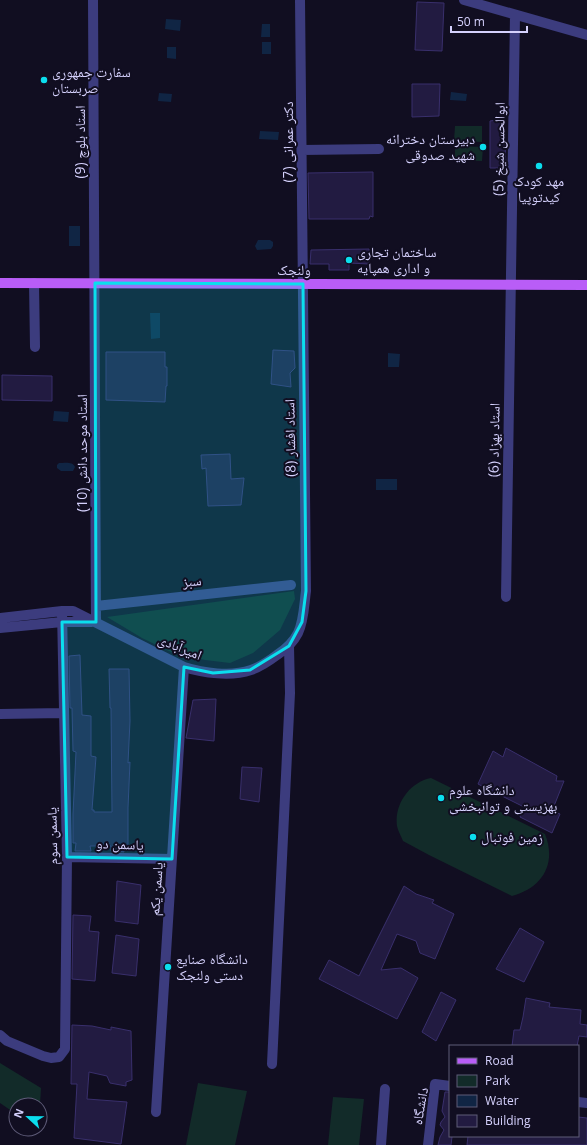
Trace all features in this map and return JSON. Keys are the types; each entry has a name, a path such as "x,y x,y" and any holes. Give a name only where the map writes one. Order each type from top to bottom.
{"main road":[{"name":"ولنجک","path":"0,283 587,285"}],"street":[{"name":"استاد بلوچ (9)","path":"93,0 95,283"},
{"name":"دکتر عمرانی (7)","path":"300,0 303,284"},
{"path":"464,0 587,35"},
{"name":"ابوالحسن شیخ (5)","path":"510,285 515,15"},
{"path":"302,150 379,148"},
{"path":"34,283 35,347"},
{"name":"استاد موحد دانش (10)","path":"95,283 96,622"},
{"name":"استاد افشار (8)","path":"303,284 306,591"},
{"name":"استاد بهزاد (6)","path":"506,596 510,285"},
{"name":"سبز","path":"96,606 291,585"},
{"name":"امیرآبادی","path":"0,618 73,611 184,667 195,671 237,673 262,665 290,646 298,633 302,622 306,591"},
{"name":"یاسمن سوم","path":"0,1035 7,1041 51,1058 59,1057 65,1049 67,857 62,611"},
{"name":"امیرآبادی","path":"0,628 62,622 96,622"},
{"path":"272,1064 290,701 290,646"},
{"name":"یاسمن یکم","path":"156,1112 184,667"},
{"path":"0,714 63,713"},
{"name":"یاسمن دو","path":"67,857 172,859"},
{"name":"دانشگاه","path":"428,1145 435,1084 449,1086"},
{"path":"381,1145 385,1088"}],"highlighted area":[{"path":"95,283 303,284 306,591 302,622 289,646 250,670 213,673 184,667 172,859 67,857 62,622 96,622"}],"green space":[{"path":"455,126 482,126 482,142 454,141"},
{"path":"455,146 483,147 482,161 455,160"},
{"path":"294,591 295,599 280,630 253,653 230,663 205,660 173,653 142,638 107,617"},
{"name":"زمین فوتبال","path":"431,778 545,834 549,855 548,865 539,881 523,892 512,896 403,841 397,826 398,810 401,802 410,789 416,784"},
{"path":"0,1063 41,1088 40,1097 8,1097 8,1108 0,1103"},
{"path":"198,1083 247,1091 235,1145 186,1145"},
{"path":"333,1097 364,1099 359,1145 328,1145"}],"water":[{"path":"166,19 181,20 180,31 165,29"},
{"path":"262,24 270,24 270,37 261,37"},
{"path":"262,42 271,42 271,54 262,54"},
{"path":"167,47 176,47 176,59 167,58"},
{"path":"451,92 467,94 466,101 450,100"},
{"path":"159,93 172,94 171,102 158,101"},
{"path":"260,131 279,132 278,140 259,139"},
{"path":"69,226 80,226 80,246 69,246"},
{"path":"258,240 270,240 273,242 273,246 271,249 257,250 255,246"},
{"path":"150,313 160,313 160,338 151,339"},
{"path":"388,353 400,354 399,367 388,367"},
{"path":"54,411 69,412 68,422 53,421"},
{"path":"59,463 70,463 75,467 73,471 61,471 57,468"},
{"path":"376,479 397,479 397,490 376,490"}],"building":[{"path":"417,2 444,3 442,51 415,50"},
{"path":"412,84 440,84 439,116 412,117"},
{"path":"504,119 506,168 490,168 490,121"},
{"path":"373,172 373,217 370,216 369,219 309,219 308,173"},
{"name":"ساختمان تجاری و اداری همپایه","path":"369,249 369,264 349,263 349,270 329,270 329,264 310,264 311,250"},
{"path":"273,350 294,351 295,368 290,373 291,387 271,384"},
{"path":"106,352 165,352 167,386 165,402 106,400"},
{"path":"2,375 52,376 52,401 2,400"},
{"path":"230,454 231,479 244,478 241,505 208,506 206,468 202,469 201,455"},
{"path":"80,655 82,715 91,716 91,756 96,757 92,810 94,810 94,812 112,812 109,669 129,669 130,721 128,763 130,762 128,847 124,847 124,852 111,851 111,846 90,846 91,851 75,851 76,843 73,843 76,752 73,751 69,656"},
{"path":"216,699 214,741 186,738 193,700"},
{"path":"506,748 557,776 556,781 564,781 552,811 560,814 552,833 520,817 524,807 478,784 493,751 503,757"},
{"path":"242,767 262,768 259,802 240,799"},
{"path":"117,881 141,885 138,924 115,921"},
{"path":"404,886 416,894 434,900 432,903 454,914 435,959 420,953 416,941 397,934 381,970 401,968 418,978 397,1019 319,979 329,960 359,976"},
{"path":"73,915 91,916 89,931 99,932 95,981 72,979"},
{"path":"520,928 544,942 524,982 496,969"},
{"path":"116,935 139,939 136,976 112,973"},
{"path":"441,992 456,1000 436,1041 422,1032"},
{"path":"526,998 550,1003 549,1007 581,1010 580,1024 587,1025 587,1037 579,1036 577,1045 512,1045 514,1030 520,1030"},
{"path":"72,1025 92,1026 111,1030 111,1027 131,1031 132,1080 126,1082 126,1086 110,1083 107,1076 89,1072 87,1099 127,1102 121,1144 74,1138 77,1084 71,1084"},
{"path":"445,1092 449,1092 449,1137 452,1137 451,1145 438,1145 444,1130 440,1125 445,1117 442,1111"},
{"path":"579,1117 587,1118 587,1145 467,1145 468,1137 579,1137"}],"place":[{"name":"سفارت جمهوری صربستان","path":"44,80"},
{"name":"دبیرستان دخترانه شهید صدوقی","path":"483,147"},
{"name":"مهد کودک کیدتوپیا","path":"539,166"},
{"name":"ساختمان تجاری و اداری همپایه","path":"349,260"},
{"name":"دانشگاه علوم بهزیستی و توانبخشی","path":"441,798"},
{"name":"زمین فوتبال","path":"473,837"},
{"name":"دانشگاه صنایع دستى ولنجک","path":"168,967"}]}
